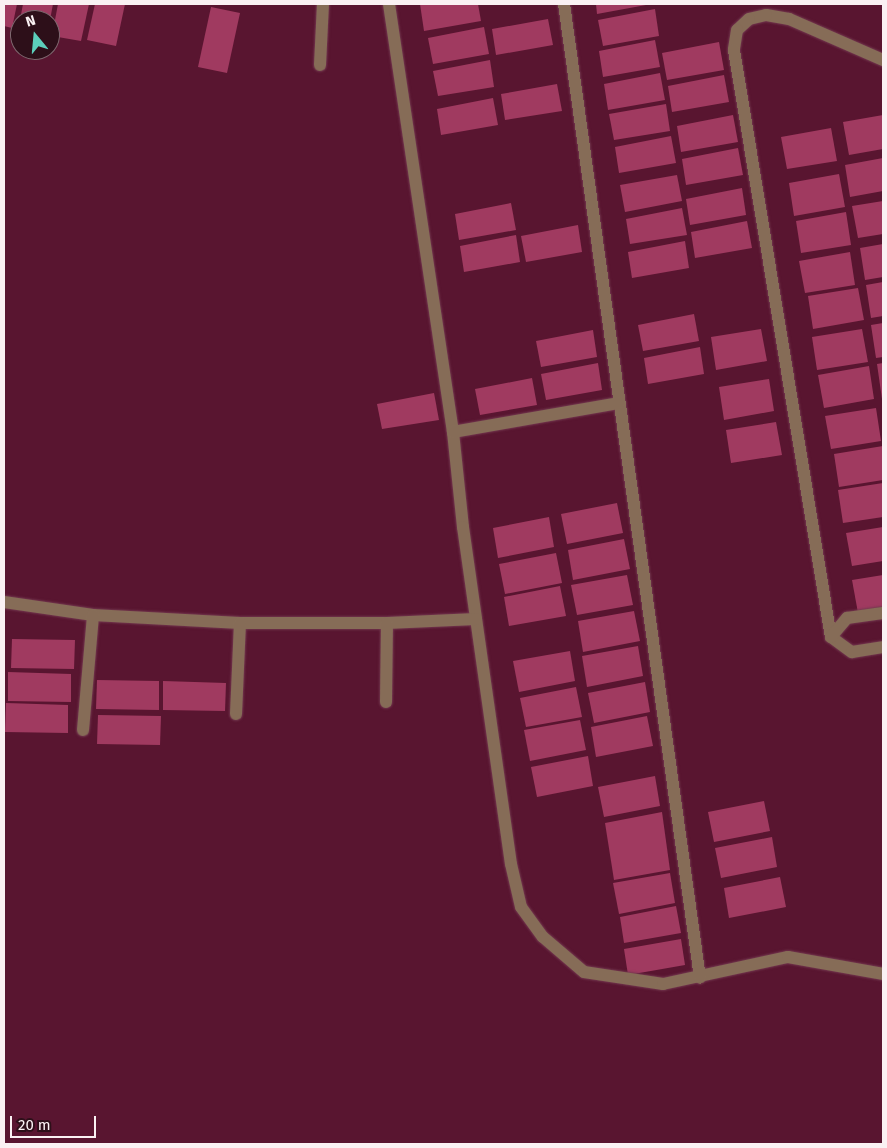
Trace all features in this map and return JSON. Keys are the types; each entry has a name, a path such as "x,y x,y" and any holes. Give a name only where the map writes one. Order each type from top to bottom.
{"street":[{"path":"320,65 323,4"},
{"path":"389,4 453,432 476,619 511,864 521,907 543,937 584,972 663,984 700,978 788,957 883,974"},
{"path":"564,4 700,978"},
{"path":"883,60 789,19 766,14 749,19 737,30 734,50 830,637 852,652 883,647"},
{"path":"453,432 619,402"},
{"path":"4,602 93,614 240,623 387,623 476,619"},
{"path":"830,637 847,618 883,613"},
{"path":"83,730 93,614"},
{"path":"236,714 240,623"},
{"path":"386,702 387,623"}],"building":[{"path":"4,4 17,4 16,10 10,10 10,28 4,26"},
{"path":"23,4 53,4 52,10 22,10"},
{"path":"58,4 89,4 81,41 60,37 60,10 57,10"},
{"path":"95,4 125,4 116,46 87,40"},
{"path":"420,4 478,4 481,21 424,31"},
{"path":"596,4 645,4 646,5 597,14"},
{"path":"211,7 240,13 227,73 198,67"},
{"path":"655,9 659,36 603,46 598,20"},
{"path":"548,19 553,45 496,55 492,29"},
{"path":"484,27 489,54 433,64 428,38"},
{"path":"655,40 660,67 603,77 599,51"},
{"path":"719,42 724,70 667,80 662,53"},
{"path":"490,60 494,87 438,96 433,71"},
{"path":"660,73 665,100 608,110 604,84"},
{"path":"724,75 729,102 672,112 668,86"},
{"path":"557,84 562,111 505,120 501,94"},
{"path":"493,98 498,125 441,135 437,109"},
{"path":"666,104 670,131 614,140 609,114"},
{"path":"733,115 738,142 681,152 677,126"},
{"path":"883,115 883,149 849,155 843,122"},
{"path":"831,128 837,161 787,169 781,137"},
{"path":"671,136 676,163 619,173 615,147"},
{"path":"738,148 743,175 686,185 682,159"},
{"path":"883,158 883,191 850,197 845,165"},
{"path":"839,174 845,207 794,216 789,183"},
{"path":"677,175 682,201 625,212 620,185"},
{"path":"742,188 746,215 690,225 686,199"},
{"path":"883,201 883,234 858,238 852,206"},
{"path":"511,203 516,230 459,240 455,214"},
{"path":"682,208 687,235 630,244 626,219"},
{"path":"846,212 851,245 801,253 796,221"},
{"path":"747,221 752,248 695,258 691,232"},
{"path":"578,225 582,252 526,262 521,236"},
{"path":"516,235 520,262 464,272 460,246"},
{"path":"685,241 689,268 632,278 628,252"},
{"path":"883,244 883,277 865,280 860,248"},
{"path":"850,252 855,285 805,293 799,261"},
{"path":"883,282 883,316 871,318 866,285"},
{"path":"858,288 864,320 813,329 808,296"},
{"path":"694,314 699,341 643,351 638,325"},
{"path":"883,323 883,357 876,358 871,325"},
{"path":"761,329 767,361 716,370 711,337"},
{"path":"862,329 868,362 817,370 812,337"},
{"path":"593,330 597,357 541,367 536,341"},
{"path":"700,347 704,374 648,384 644,358"},
{"path":"598,363 602,390 546,400 541,374"},
{"path":"883,363 883,399 882,399 877,364"},
{"path":"869,366 874,399 824,408 818,375"},
{"path":"532,378 537,405 480,415 475,389"},
{"path":"769,379 774,411 724,420 719,387"},
{"path":"434,393 439,420 382,429 377,404"},
{"path":"876,408 881,441 831,449 825,416"},
{"path":"776,422 782,455 731,463 726,430"},
{"path":"883,446 883,480 839,487 834,454"},
{"path":"883,483 883,517 843,523 838,490"},
{"path":"617,503 623,533 567,544 561,514"},
{"path":"549,517 554,547 498,558 493,528"},
{"path":"883,527 883,561 852,566 846,533"},
{"path":"624,539 630,569 573,580 568,550"},
{"path":"556,553 562,583 505,594 499,564"},
{"path":"627,575 633,605 577,615 571,585"},
{"path":"883,575 883,608 858,613 852,580"},
{"path":"560,586 566,616 509,626 504,597"},
{"path":"634,611 640,641 583,652 578,621"},
{"path":"12,639 75,640 74,669 11,668"},
{"path":"638,646 643,676 587,687 582,656"},
{"path":"570,651 575,681 519,692 513,661"},
{"path":"8,672 71,674 71,702 8,701"},
{"path":"97,680 159,681 159,710 96,709"},
{"path":"163,681 226,683 225,711 163,710"},
{"path":"645,682 650,712 594,723 588,693"},
{"path":"576,687 582,717 526,727 520,698"},
{"path":"6,703 68,705 68,733 5,732"},
{"path":"98,715 161,716 160,745 97,744"},
{"path":"647,716 653,746 596,757 591,727"},
{"path":"580,720 586,750 530,761 524,730"},
{"path":"588,756 593,786 537,797 531,767"},
{"path":"655,776 660,806 604,817 598,787"},
{"path":"764,801 770,831 714,842 708,812"},
{"path":"662,812 670,870 614,880 605,823"},
{"path":"772,837 777,867 721,878 715,848"},
{"path":"670,873 675,903 619,914 613,883"},
{"path":"780,877 786,907 729,918 724,888"},
{"path":"676,906 681,933 624,943 620,917"},
{"path":"681,939 685,965 628,975 624,949"}]}
